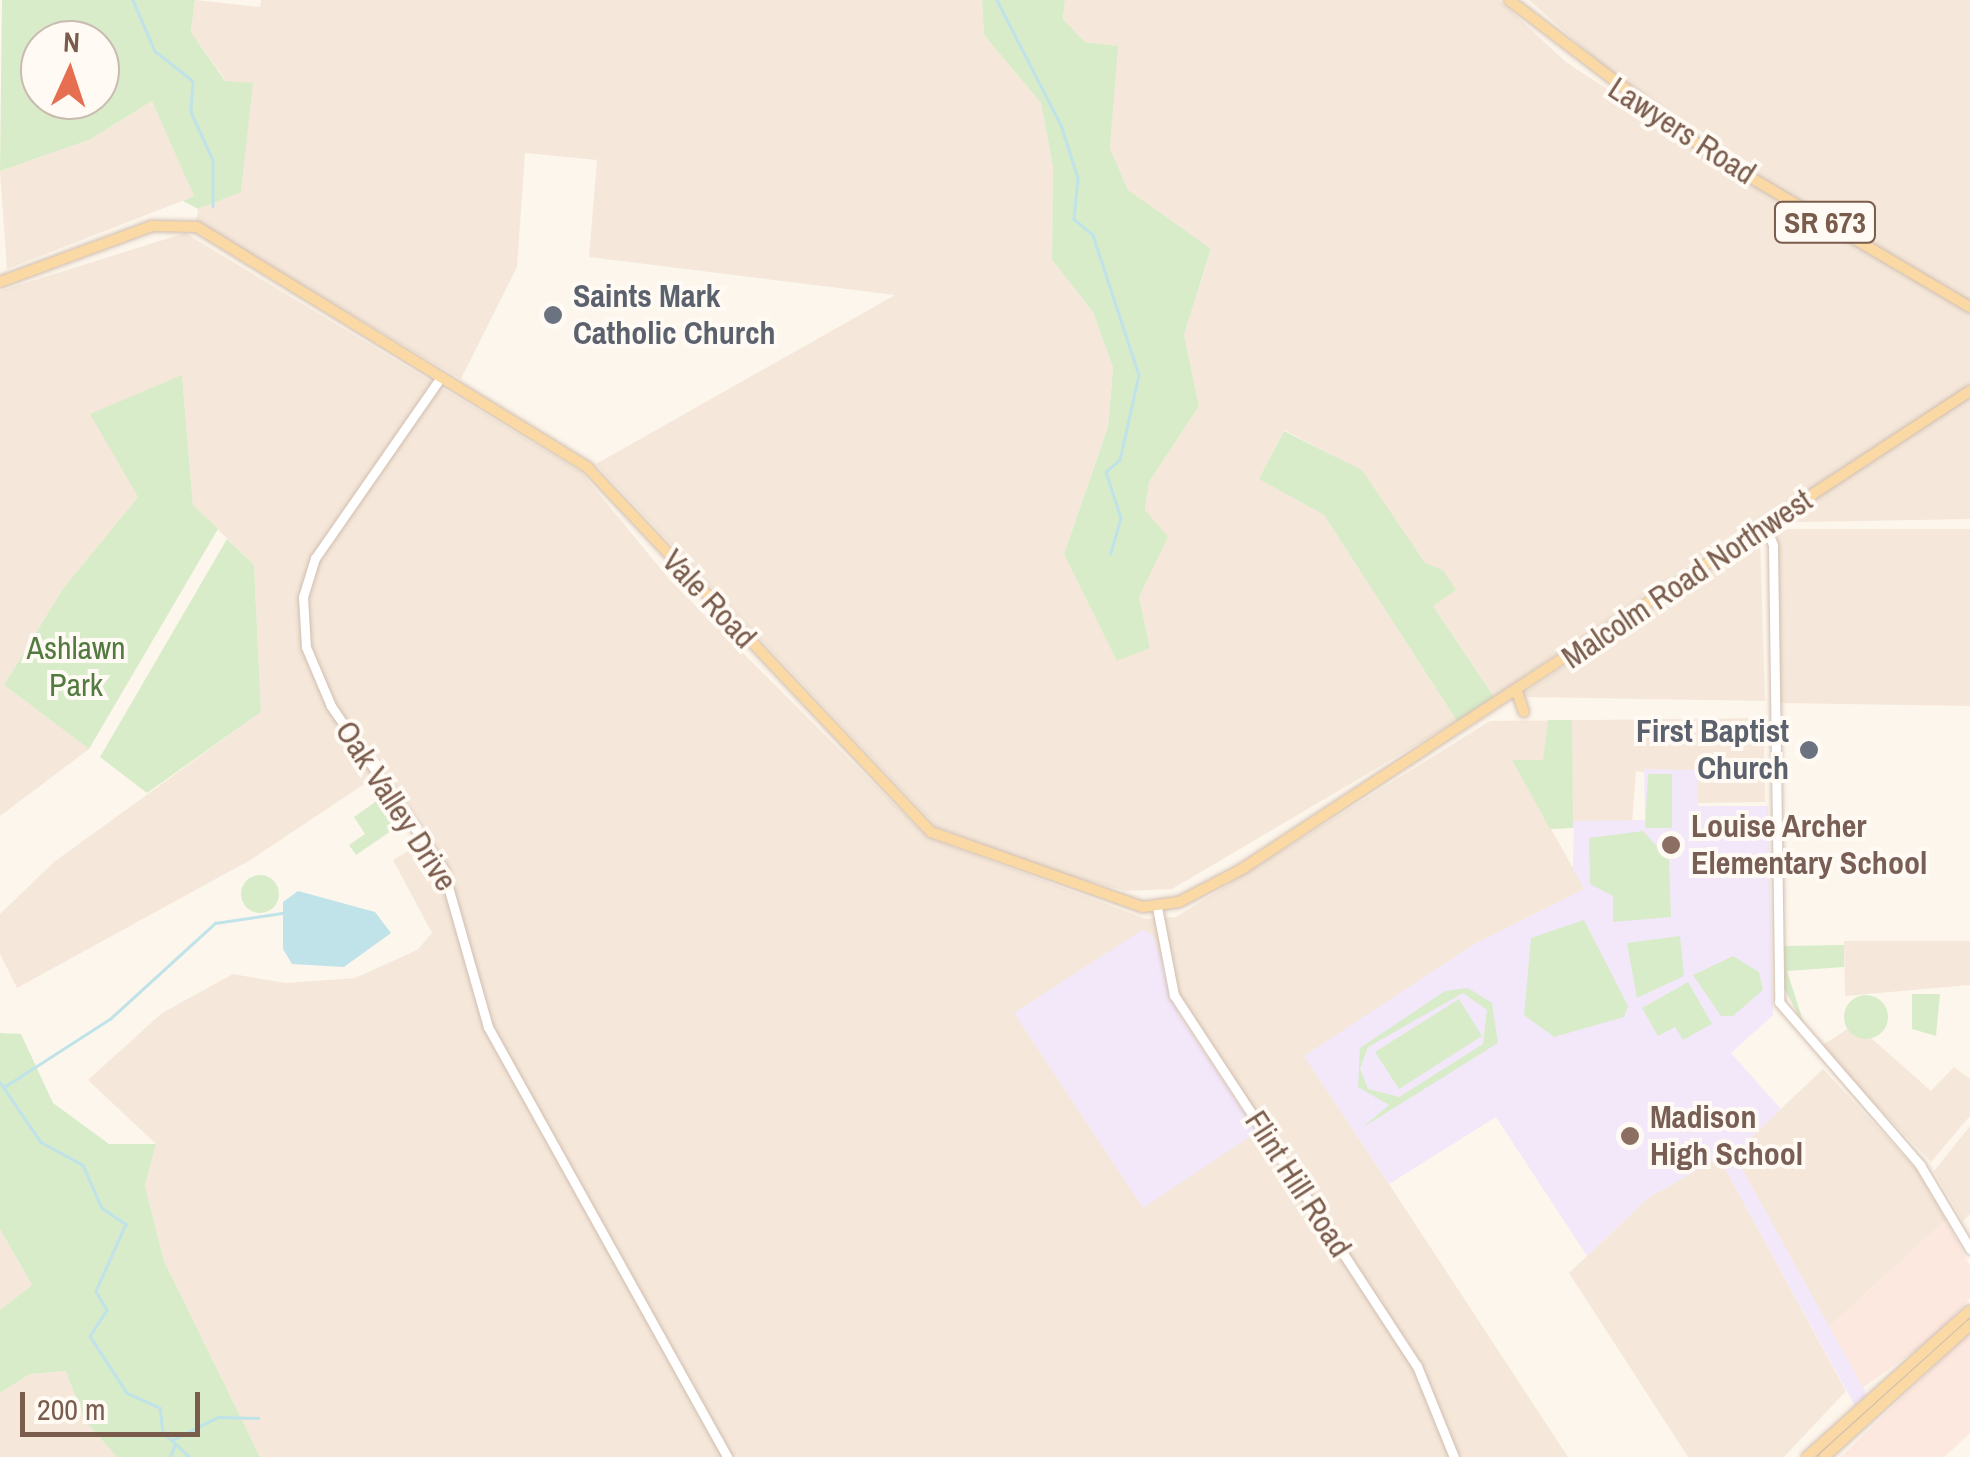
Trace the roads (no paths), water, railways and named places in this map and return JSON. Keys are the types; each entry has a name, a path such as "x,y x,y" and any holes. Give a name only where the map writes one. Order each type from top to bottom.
{"main road":[{"name":"Lawyers Road","path":"1508,0 1710,154 1970,307"},
{"name":"Vale Road","path":"0,282 182,222 588,468 922,826 1109,901 1157,907 1220,882 1404,765"},
{"name":"Malcolm Road Northwest","path":"1404,765 1970,391"},
{"path":"1516,692 1524,712"},
{"path":"1824,1457 1970,1310"},
{"path":"1807,1457 1970,1325"}],"street":[{"name":"Oak Valley Drive","path":"441,378 315,558 303,597 306,647 331,706 443,869 488,1027 727,1457"},
{"path":"1765,526 1773,546 1776,990 1792,1026 1920,1165 1970,1249"},
{"name":"Flint Hill Road","path":"1157,907 1174,995 1417,1366 1454,1457"}],"water":[{"path":"298,891 375,912 391,933 344,967 292,964 283,949 283,902"}],"waterway":[{"path":"133,0 155,51 193,81 191,112 213,160 213,206"},
{"path":"997,0 1061,125 1078,178 1074,219 1093,235 1139,375 1120,460 1106,472 1121,518 1111,554"},
{"path":"4,1087 111,1018 215,923 283,913"},
{"path":"0,1082 41,1142 83,1165 102,1208 126,1224 96,1291 107,1310 90,1336 127,1393 160,1408 163,1432 190,1457"},
{"path":"172,1440 218,1417 258,1418"},
{"path":"170,1457 175,1444"}],"place":[{"name":"Saints Mark Catholic Church","path":"553,315"},
{"name":"First Baptist Church","path":"1809,750"},
{"name":"Louise Archer Elementary School","path":"1671,845"},
{"name":"Madison High School","path":"1630,1136"}],"park label":[{"name":"Ashlawn Park","path":"76,668"}]}
